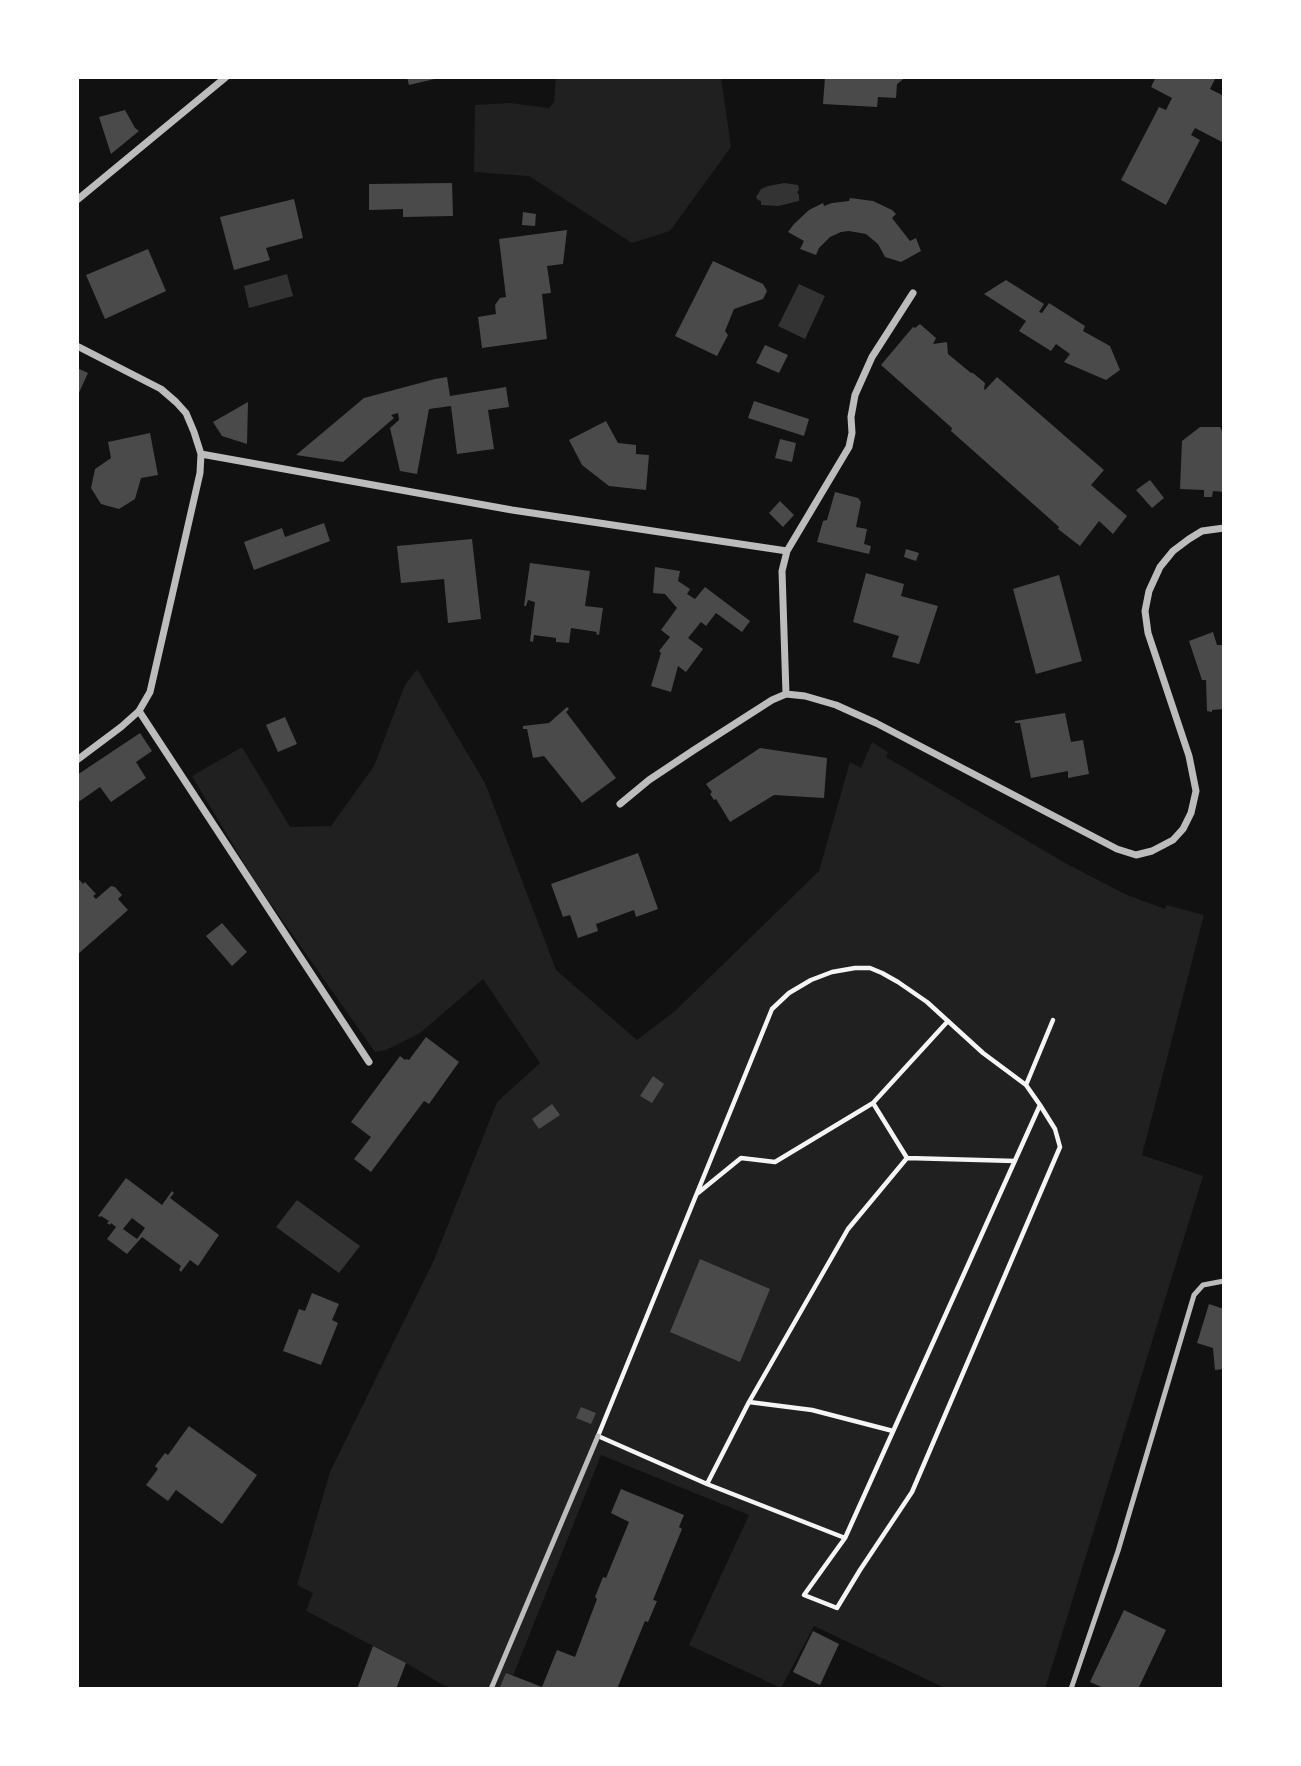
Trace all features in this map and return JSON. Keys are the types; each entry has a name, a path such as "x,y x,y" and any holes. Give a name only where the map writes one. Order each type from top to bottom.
{"street":[{"path":"77,200 226,77"},
{"path":"786,694 782,571 787,551 849,447 855,395 872,357 913,293"},
{"path":"77,346 161,389 176,402 186,413 201,454 201,473 150,692 139,710 121,727 77,760"},
{"path":"201,454 512,510 787,551"},
{"path":"620,804 649,780 694,750 772,700 786,694 805,696 836,705 876,723 1117,849 1136,855 1152,851 1173,840 1183,829 1191,813 1196,791 1188,756 1148,633 1145,611 1149,591 1160,567 1173,551 1202,531 1224,528"},
{"path":"139,710 369,1062"}],"lane":[{"path":"1071,1689 1118,1551 1194,1295 1203,1285 1224,1281"},
{"path":"491,1689 598,1436"}],"path":[{"path":"845,1538 707,1484 598,1436 772,1009 789,993 811,980 832,972 870,968 898,982 927,1002 983,1053 1026,1085 1040,1105 1055,1129 1060,1147 912,1492 837,1608 804,1595 845,1538 1040,1105"},
{"path":"1026,1085 1053,1020"},
{"path":"698,1194 741,1158 775,1162 873,1103 948,1021"},
{"path":"873,1103 907,1158"},
{"path":"907,1158 1015,1161"},
{"path":"707,1484 848,1228 907,1158"},
{"path":"750,1402 812,1410 893,1431"}],"shaded area":[{"path":"556,77 721,77 731,147 670,231 632,243 529,176 474,172 475,105 509,103 549,108 554,102"},
{"path":"784,183 798,185 799,201 778,206 761,205 761,201 756,197 761,189"},
{"path":"287,274 293,296 249,308 244,286"},
{"path":"799,284 825,296 805,339 778,326"},
{"path":"417,669 485,783 556,970 637,1040 675,1011 819,871 850,762 861,768 872,742 888,752 886,757 1065,863 1127,895 1165,909 1166,905 1204,915 1142,1155 1203,1176 1045,1689 947,1689 814,1626 781,1688 689,1645 749,1515 601,1455 513,1676 499,1689 454,1689 443,1685 306,1611 313,1593 297,1585 330,1472 434,1260 497,1102 540,1063 483,979 420,1033 386,1050 375,1052 254,880 192,776 242,747 290,827 331,826 374,766 405,685"},
{"path":"297,1200 360,1246 339,1273 276,1227"}],"building":[{"path":"407,77 439,77 439,78 409,85"},
{"path":"825,77 906,77 897,84 896,98 878,97 877,107 823,104"},
{"path":"1156,77 1216,77 1210,89 1224,96 1224,143 1195,128 1191,135 1200,140 1166,205 1121,180 1159,107 1166,110 1172,98 1151,87"},
{"path":"125,110 139,131 111,154 99,117"},
{"path":"452,183 453,216 403,217 403,209 369,210 369,184"},
{"path":"850,198 873,201 892,210 896,214 892,218 910,241 916,238 921,251 901,262 885,257 878,244 866,234 849,231 830,237 816,255 800,249 804,241 788,232 794,224 809,210 823,203 824,206 849,201"},
{"path":"294,199 303,238 266,248 270,260 234,270 220,217"},
{"path":"523,212 536,214 535,226 522,225"},
{"path":"567,230 563,264 547,266 551,293 542,294 547,339 482,348 478,317 496,314 495,305 500,298 506,297 499,239"},
{"path":"148,249 166,291 105,319 86,275"},
{"path":"713,261 763,284 767,291 763,299 734,309 725,331 728,335 717,356 675,336"},
{"path":"1006,280 1044,304 1039,312 1042,313 1049,303 1085,326 1083,331 1110,346 1120,370 1106,380 1064,362 1070,354 1056,344 1051,351 1019,331 1026,321 984,294"},
{"path":"920,324 936,338 933,344 947,342 948,354 985,383 985,390 997,377 1104,470 1091,485 1127,516 1113,534 1099,521 1080,546 1058,529 1059,527 881,365 913,327"},
{"path":"765,345 788,355 779,373 756,363"},
{"path":"77,368 88,373 77,397"},
{"path":"447,377 450,396 506,387 509,407 488,410 494,449 457,454 451,406 429,409 417,474 400,471 390,428 399,420 398,413 391,415 394,418 343,462 296,455 364,398"},
{"path":"754,401 809,419 804,436 748,418"},
{"path":"248,402 247,444 222,436 213,422"},
{"path":"606,421 618,443 636,445 636,454 649,455 646,490 609,486 582,465 569,440"},
{"path":"1200,427 1220,427 1224,431 1224,492 1213,491 1212,497 1204,497 1204,490 1180,489 1182,441"},
{"path":"150,433 158,475 141,478 135,499 119,509 101,504 91,488 95,469 111,458 108,442"},
{"path":"780,439 796,443 792,462 775,458"},
{"path":"1150,480 1164,498 1152,508 1136,490"},
{"path":"835,492 858,498 861,502 856,527 867,529 864,544 871,546 869,554 817,542"},
{"path":"780,501 794,515 783,527 769,513"},
{"path":"324,523 330,541 254,570 244,542 282,528 285,537"},
{"path":"472,539 481,619 448,623 444,579 401,583 397,546"},
{"path":"906,549 919,553 916,561 904,557"},
{"path":"530,563 590,571 585,606 603,608 599,635 597,632 571,628 569,643 534,635 533,642 530,641 535,602 528,600 524,606"},
{"path":"655,567 680,571 678,581 690,589 687,594 695,599 705,587 750,621 742,632 716,613 706,626 701,622 688,638 703,649 686,672 678,666 671,692 651,686 661,653 659,651 670,637 661,630 677,608 665,594 653,593"},
{"path":"866,573 904,584 901,596 938,606 919,664 892,657 899,636 853,622"},
{"path":"1059,575 1082,661 1036,674 1013,589"},
{"path":"1213,632 1217,645 1224,645 1224,709 1212,712 1207,711 1206,680 1202,680 1189,641"},
{"path":"567,707 569,709 566,712 616,778 582,803 544,756 533,758 527,729 523,729 523,726 549,723"},
{"path":"1065,713 1071,742 1083,740 1089,774 1068,778 1068,771 1031,778 1020,723 1015,721"},
{"path":"285,717 297,744 278,752 266,725"},
{"path":"140,733 152,751 136,762 146,778 111,802 100,787 77,803 77,775"},
{"path":"760,748 827,758 824,798 774,795 730,822 706,784"},
{"path":"638,853 658,909 636,917 634,910 596,924 598,931 578,938 570,915 563,917 551,884"},
{"path":"77,877 96,894 93,896 96,899 111,886 115,887 122,895 118,899 128,910 77,955"},
{"path":"222,923 247,952 232,966 206,936"},
{"path":"426,1037 459,1062 429,1104 424,1101 371,1172 354,1159 371,1137 351,1122 400,1056 409,1060"},
{"path":"653,1076 664,1084 652,1103 640,1096"},
{"path":"552,1104 560,1115 539,1129 532,1119"},
{"path":"126,1178 162,1205 172,1191 174,1193 170,1198 219,1235 198,1266 190,1260 181,1272 181,1266 142,1237 127,1254 107,1239 116,1227 98,1216","holes":["132,1218 145,1228 137,1239 123,1229"]},
{"path":"700,1259 770,1289 740,1362 670,1332"},
{"path":"312,1293 339,1304 332,1320 338,1323 321,1365 283,1351 299,1309 305,1311"},
{"path":"1209,1304 1224,1309 1224,1369 1215,1370 1213,1348 1197,1343"},
{"path":"581,1407 596,1413 591,1424 576,1418"},
{"path":"189,1426 257,1475 222,1524 176,1490 168,1501 146,1485 158,1469 155,1466 165,1453 168,1455"},
{"path":"621,1489 684,1515 679,1527 682,1529 653,1600 657,1601 648,1622 645,1621 617,1689 499,1689 506,1673 542,1687 557,1650 575,1657 603,1577 606,1578 629,1522 611,1513"},
{"path":"1124,1610 1166,1630 1138,1689 1106,1689 1090,1682"},
{"path":"813,1631 839,1644 820,1685 793,1672"},
{"path":"373,1646 406,1663 396,1689 357,1689"}]}
